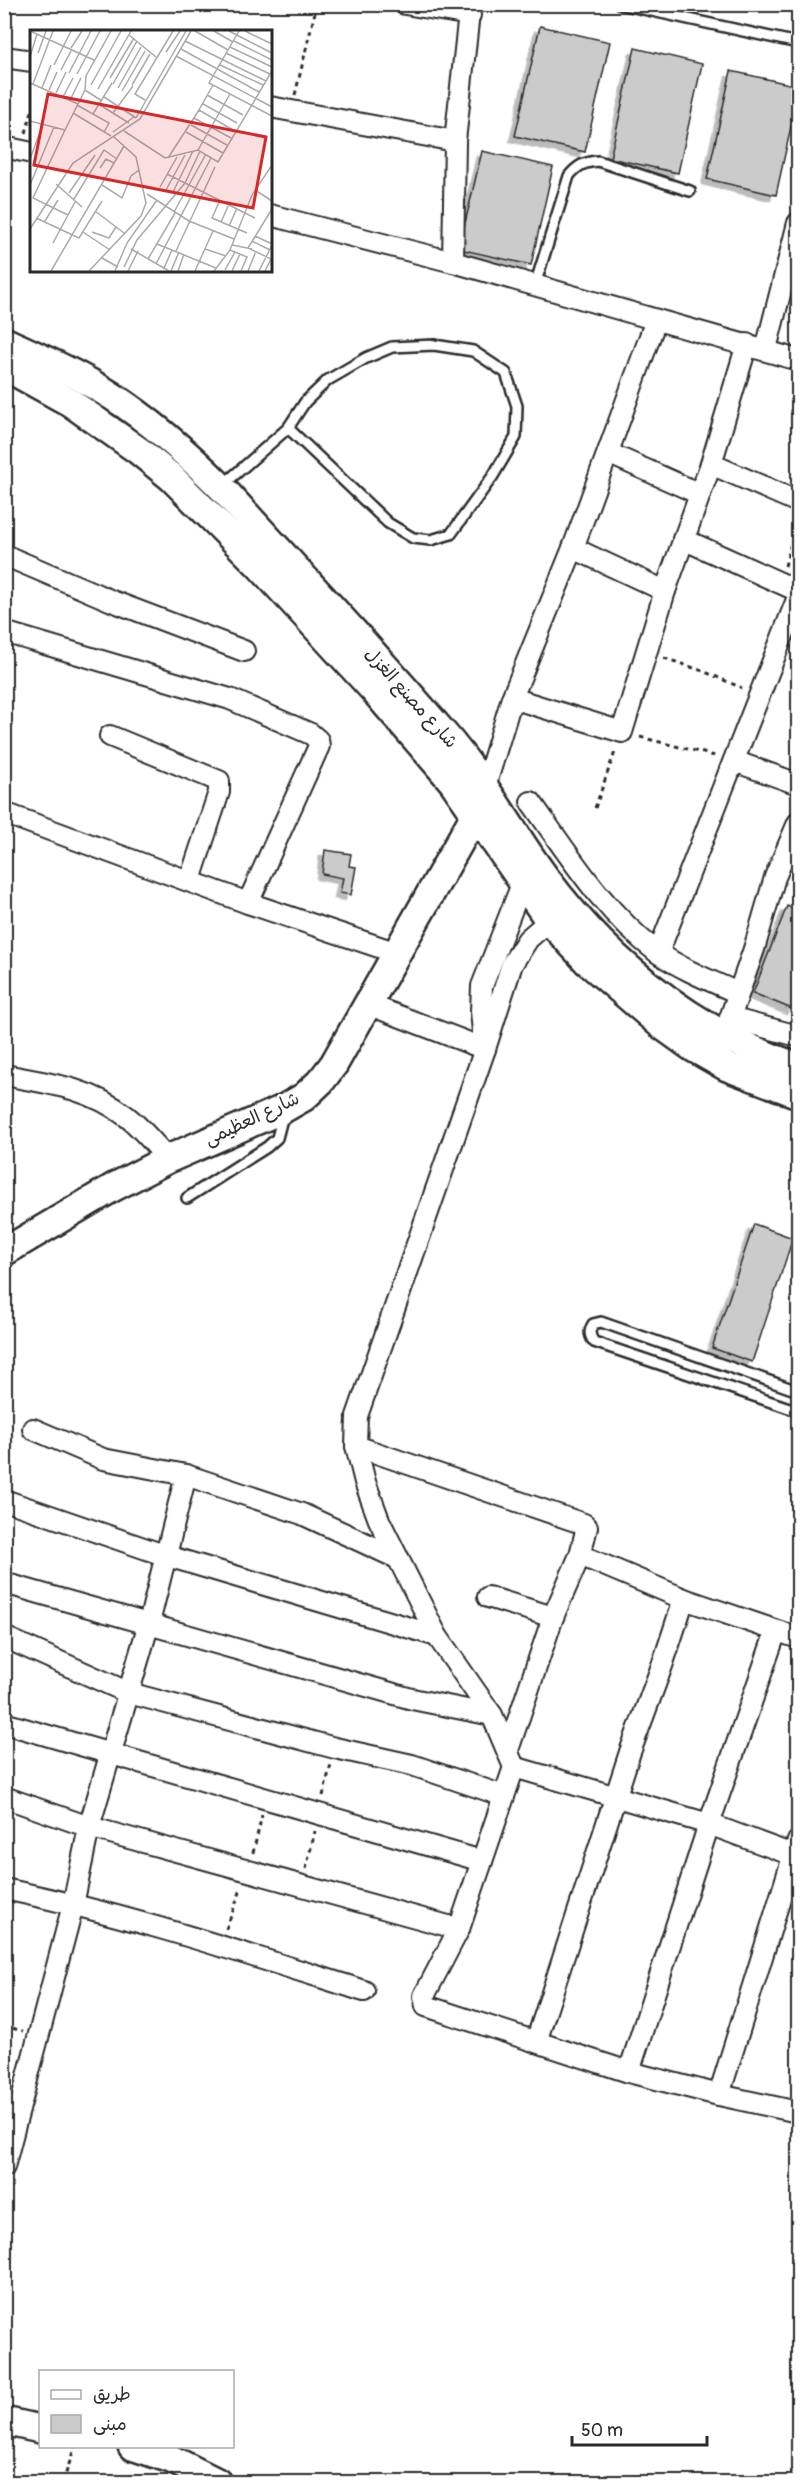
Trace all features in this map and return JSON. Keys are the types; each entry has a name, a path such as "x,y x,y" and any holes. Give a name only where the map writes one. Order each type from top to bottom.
{"street":[{"path":"405,4 470,10 455,141 453,262"},
{"path":"4,57 30,61"},
{"path":"272,107 455,141"},
{"path":"272,216 453,262 798,360"},
{"path":"512,698 622,732 683,539 757,347 794,259 798,223"},
{"path":"485,787 512,698 573,548 656,320"},
{"name":"شارع مصنع الغزل","path":"4,341 110,394 187,452 443,732 485,787 527,871"},
{"name":"شارع مصنع الغزل","path":"4,366 62,397 106,425 171,477 260,565 364,679 527,871 558,913 588,962 660,1024 692,1047 727,1067 798,1094"},
{"path":"608,453 700,494"},
{"path":"711,464 798,502"},
{"path":"201,506 221,487"},
{"path":"683,539 798,591"},
{"path":"573,548 665,591"},
{"path":"4,555 112,601 244,651"},
{"path":"658,953 798,597"},
{"path":"4,632 230,699 311,734 318,740 319,746 248,903"},
{"path":"110,736 219,781 219,792 190,880"},
{"path":"734,761 798,784"},
{"path":"531,802 592,888 632,931 658,953 738,993"},
{"path":"4,813 248,903 396,953"},
{"name":"شارع العظيمى","path":"4,1252 114,1187 168,1159 304,1097 321,1081 334,1064 476,813"},
{"path":"798,823 775,877 729,1028 798,1036"},
{"path":"485,1049 481,1011 482,986 527,871"},
{"path":"558,913 528,939 512,964 485,1049 357,1416 356,1446 375,1510 437,1636 492,1715 511,1758 616,1796 797,1851 719,2095"},
{"name":"شارع مصنع الغزل","path":"558,913 684,1012 729,1028 762,1055 798,1067"},
{"path":"367,1004 485,1049"},
{"path":"4,1076 60,1085 82,1091 105,1102 128,1117 168,1159"},
{"path":"33,1429 103,1459 186,1475 302,1514 399,1559"},
{"path":"356,1446 584,1524 587,1533 580,1556 553,1617 511,1758 504,1796 459,1929 424,1996 426,2006 629,2072 798,2112"},
{"path":"4,2167 12,2113 73,1905 89,1827 149,1623 164,1555 186,1475"},
{"path":"10,1502 164,1555 437,1636"},
{"path":"580,1556 684,1599 798,1638"},
{"path":"4,1583 412,1699 492,1715"},
{"path":"488,1598 553,1617"},
{"path":"536,2042 616,1796 684,1599"},
{"path":"629,2072 709,1824 776,1631"},
{"path":"4,1636 129,1693 335,1748 412,1765 504,1796"},
{"path":"4,1723 266,1799 320,1812 482,1861"},
{"path":"4,1797 89,1827 459,1929"},
{"path":"4,1889 73,1905 220,1946 364,1991"},
{"path":"6,2424 39,2429"},
{"path":"138,2448 171,2459 204,2479"}],"lane":[{"path":"620,4 798,43"},
{"path":"535,285 569,176 575,168 586,162 598,161 690,191"},
{"path":"221,487 288,428 305,402 328,380 366,358 392,347 434,345 473,351 506,373 517,406 516,437 493,476 451,534 431,540 413,538 388,523 288,428"},
{"path":"187,1198 267,1147 277,1138 283,1108"},
{"path":"798,1391 601,1322 593,1324 590,1329 590,1336 594,1342 798,1411"}],"path":[{"path":"292,111 317,4"},
{"path":"19,150 30,117"},
{"path":"780,583 798,515"},
{"path":"648,653 703,671 760,696"},
{"path":"595,808 622,732 734,761"},
{"path":"302,1886 335,1748"},
{"path":"220,1946 248,1872 266,1799"},
{"path":"63,2482 74,2448"}],"building":[{"path":"540,26 610,42 585,152 515,136"},
{"path":"635,48 702,64 678,173 610,158"},
{"path":"731,71 798,86 776,195 707,179"},
{"path":"482,151 553,167 531,265 459,249"},
{"path":"325,850 351,854 349,866 356,867 351,895 340,893 343,878 322,874"},
{"path":"787,906 798,911 798,1002 796,1000 792,1009 753,993"},
{"path":"754,1224 793,1238 752,1362 712,1348"}]}
